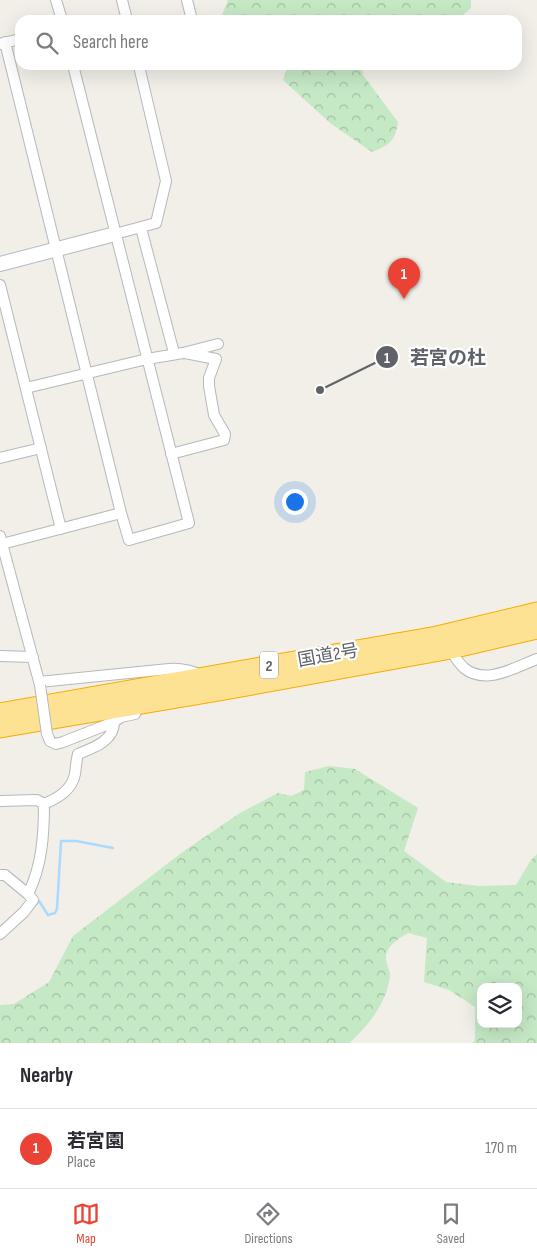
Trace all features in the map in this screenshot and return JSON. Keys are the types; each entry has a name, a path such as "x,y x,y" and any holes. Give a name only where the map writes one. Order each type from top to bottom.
{"highway":[{"name":"国道2号","path":"0,713 437,636 537,612"},
{"name":"国道2号","path":"0,728 194,696 452,649 537,629"}],"street":[{"path":"56,0 60,15"},
{"path":"122,0 126,15"},
{"path":"187,0 191,15"},
{"path":"15,39 2,43 129,540 189,523 75,70"},
{"path":"0,264 156,224 166,181 140,70"},
{"path":"141,228 178,353"},
{"path":"0,285 61,530"},
{"path":"26,388 218,344"},
{"path":"171,454 224,440 225,434 214,415 209,386 209,378 216,359 178,353"},
{"path":"0,458 41,448"},
{"path":"121,513 61,530 1,540 40,683 47,734 50,741 56,744 114,722 121,717 184,704 194,696"},
{"path":"452,649 454,658 471,673 484,676 498,674 537,659"},
{"path":"0,656 33,657"},
{"path":"40,683 181,668 192,670 204,676"},
{"path":"44,804 70,787 75,774 78,754 107,739 114,729 114,722"},
{"path":"0,801 37,800 44,804"},
{"path":"28,894 34,882 44,839 44,804"},
{"path":"0,875 5,875 33,900 24,912 0,934"}],"green space":[{"path":"228,0 471,0 471,8 463,15 222,15"},
{"path":"286,70 362,70 363,75 398,122 391,142 372,152 330,123 283,80"},
{"path":"329,766 355,769 418,808 404,851 446,882 479,886 516,885 531,860 537,854 537,1043 473,1043 475,1039 475,1007 449,990 424,982 427,938 408,933 388,949 386,958 390,977 385,996 363,1030 349,1043 0,1043 0,1005 14,1004 49,982 73,936 184,851 240,813 278,793 291,796 304,790 305,772"}],"waterway":[{"path":"35,905 39,901 48,915 55,913 57,909 61,841 76,841 113,848"}],"place":[{"name":"若宮園","path":"404,299"},
{"name":"若宮の杜","path":"320,390"}]}
